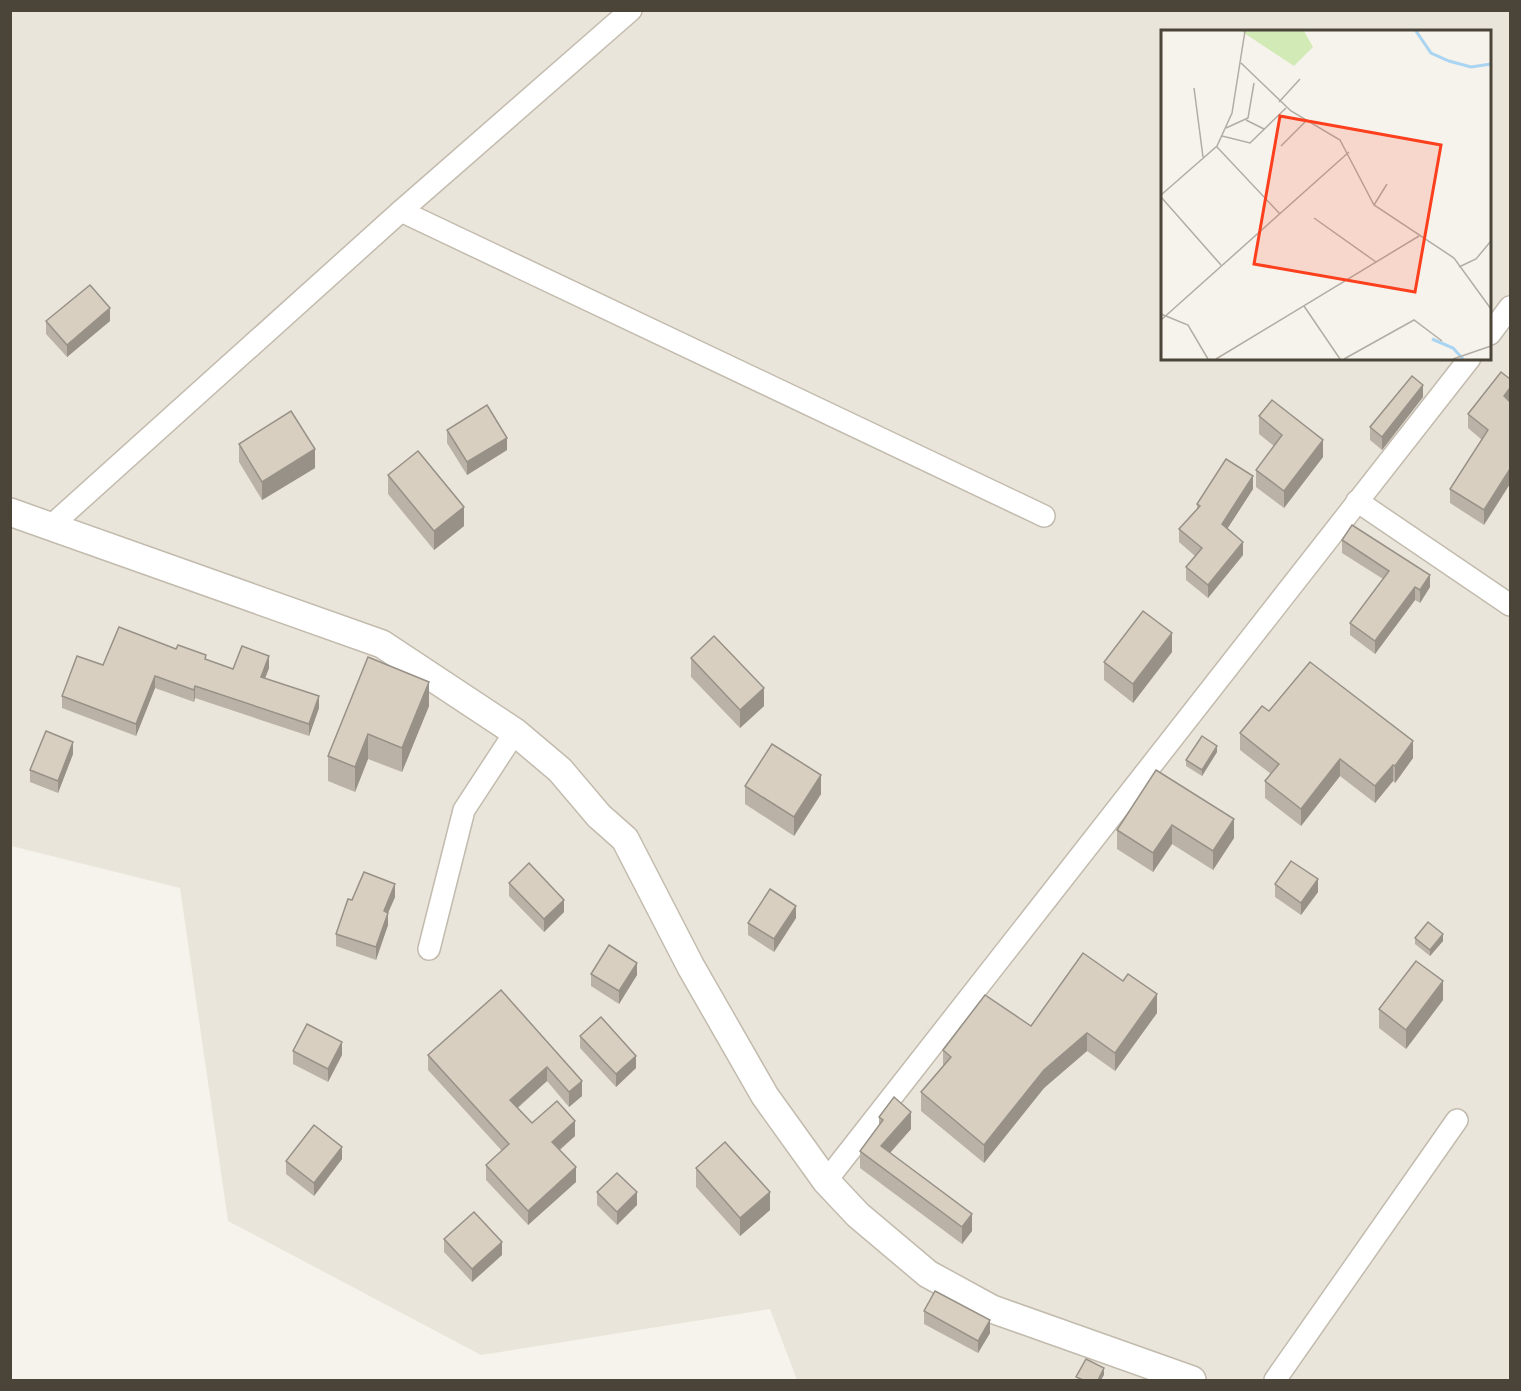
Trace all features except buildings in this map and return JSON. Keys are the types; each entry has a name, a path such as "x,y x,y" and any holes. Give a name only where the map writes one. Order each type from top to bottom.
{"street":[{"path":"52,525 401,211 631,10"},
{"path":"401,211 1044,516"},
{"path":"1491,333 1510,307"},
{"path":"826,1180 1468,360"},
{"path":"1357,501 1510,605"},
{"path":"10,512 382,644 515,732 560,770 599,816 625,839 690,967 765,1096 826,1180 891,1245 928,1274 992,1309 1192,1380"},
{"path":"429,949 464,810 515,732"},
{"path":"1275,1380 1456,1120"}],"shaded area":[{"path":"11,11 1510,11 1510,1380 797,1380 770,1309 481,1355 228,1221 180,888 11,846"}]}
